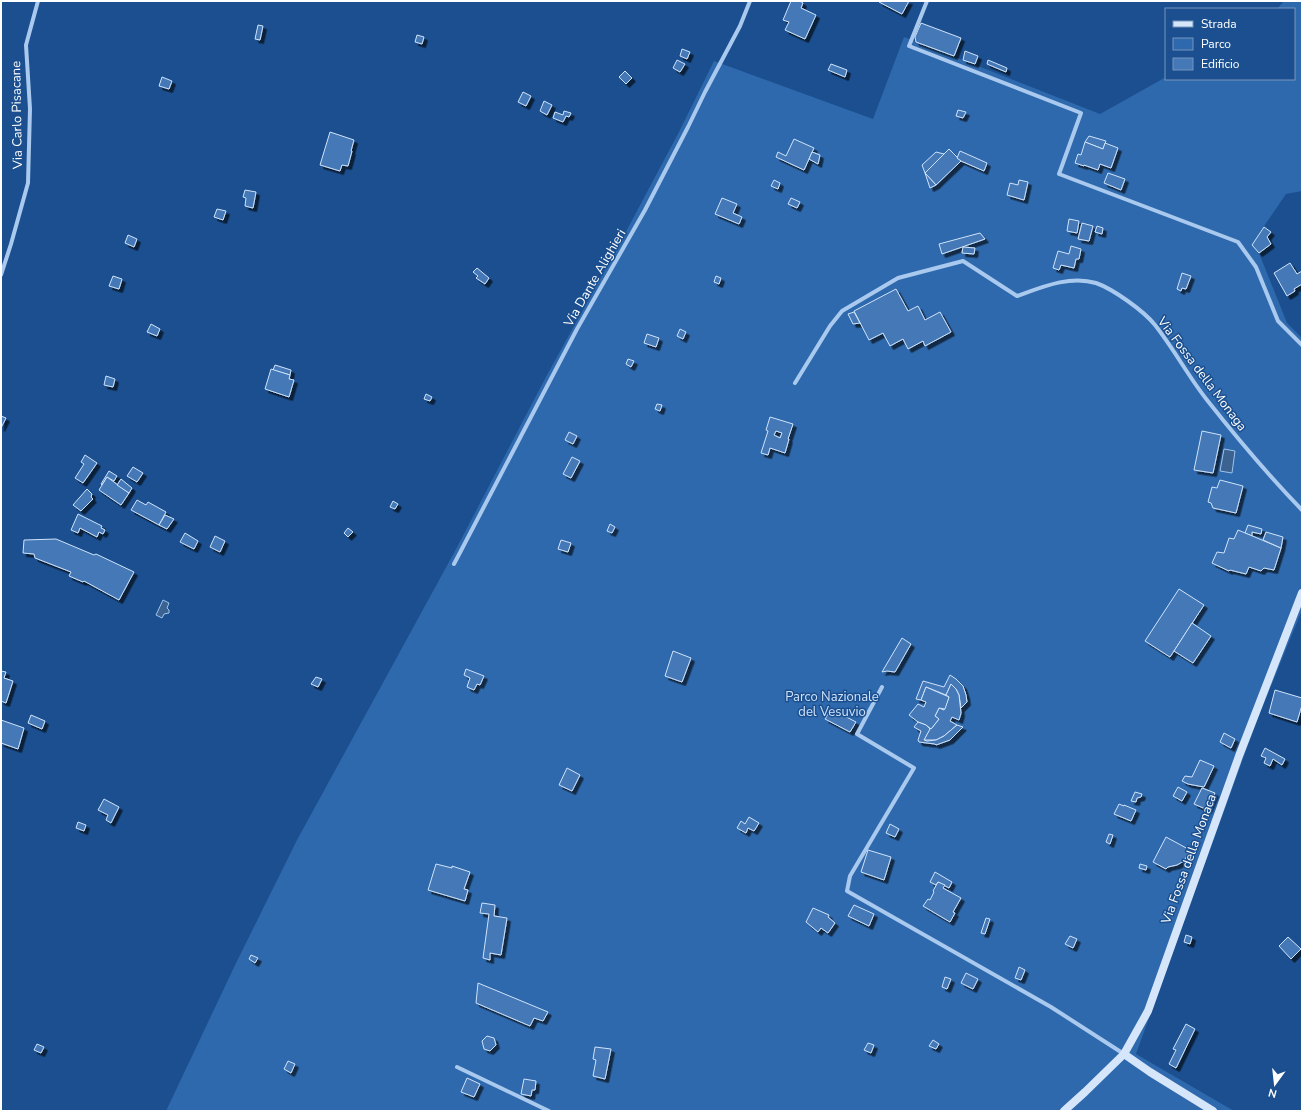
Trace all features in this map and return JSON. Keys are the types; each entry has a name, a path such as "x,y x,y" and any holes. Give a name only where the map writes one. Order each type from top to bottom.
{"street":[{"name":"Via Carlo Pisacane","path":"1,275 28,183 30,109 26,45 38,1"},
{"name":"Via Dante Alighieri","path":"454,564 577,329 645,210 740,26 750,1"},
{"path":"926,1 909,46 1081,113 1059,174 1238,242 1256,267 1278,321 1302,345"},
{"name":"Via Fossa della Monaga","path":"795,383 830,326 842,311 898,278 963,261 1017,296 1050,284 1076,280 1095,283 1110,288 1154,324 1206,399 1270,477 1302,510"},
{"name":"Via Fossa della Monaca","path":"1064,1111 1124,1054 1148,1011 1239,756 1302,593"},
{"path":"882,687 858,734 914,768 850,876 847,891 1051,1007 1150,1072 1213,1111"},
{"path":"457,1067 549,1111"}],"green space":[{"name":"Parco Nazionale del Vesuvio","path":"1284,1 1302,1 1302,191 1286,194 1258,235 1259,253 1287,323 1302,338 1302,610 1256,723 1136,1054 1234,1111 166,1111 237,961 297,840 455,551 547,375 621,241 679,132 714,61 873,119 904,37 1100,114 1165,78 1165,80 1295,80 1295,8 1278,8"}],"shaded area":[{"path":"1224,449 1235,451 1232,473 1220,471"},
{"path":"163,600 169,603 167,608 169,613 164,614 162,618 156,615"}],"building":[{"path":"791,1 800,1 803,3 801,8 816,15 805,39 785,30 789,22 783,20"},
{"path":"909,1 902,14 879,2"},
{"path":"921,23 961,38 954,56 916,42 915,37"},
{"path":"258,25 263,26 260,40 255,39"},
{"path":"417,35 424,37 422,44 415,42"},
{"path":"682,49 690,52 687,59 680,56"},
{"path":"965,51 978,56 975,64 963,60"},
{"path":"677,60 685,64 680,72 673,68"},
{"path":"988,60 1007,68 1006,72 987,64"},
{"path":"831,64 847,70 845,77 828,70"},
{"path":"625,71 632,78 626,84 619,77"},
{"path":"162,77 172,81 169,89 159,86"},
{"path":"523,92 531,96 526,106 518,102"},
{"path":"544,101 552,105 547,115 540,111"},
{"path":"958,110 966,112 963,118 956,116"},
{"path":"564,111 571,113 569,117 566,116 563,122 553,118 555,112 563,115"},
{"path":"330,132 354,140 348,166 342,165 340,171 320,165"},
{"path":"1089,136 1106,141 1103,149 1085,142"},
{"path":"794,139 814,148 804,170 776,157 778,152 786,156"},
{"path":"1085,142 1103,149 1105,143 1118,148 1111,168 1100,164 1098,170 1075,163 1078,154 1081,155"},
{"path":"949,149 961,161 936,185 925,173"},
{"path":"960,151 987,163 984,171 957,158"},
{"path":"812,152 820,155 818,164 809,159"},
{"path":"936,152 944,154 925,173 922,165"},
{"path":"925,173 936,185 930,188"},
{"path":"1108,173 1125,179 1121,190 1104,183"},
{"path":"774,180 780,183 778,189 771,186"},
{"path":"1019,180 1028,182 1024,200 1007,195 1010,183 1018,185"},
{"path":"245,190 256,192 253,208 245,206 246,198 243,197"},
{"path":"722,198 737,204 733,213 742,217 739,224 715,214"},
{"path":"791,198 800,202 797,208 788,204"},
{"path":"217,209 226,211 223,220 214,217"},
{"path":"1069,219 1079,221 1077,233 1067,231"},
{"path":"1082,223 1093,226 1089,241 1078,239"},
{"path":"1097,226 1103,228 1102,234 1095,232"},
{"path":"1264,227 1271,232 1267,237 1271,244 1259,253 1252,245"},
{"path":"980,233 985,239 942,254 939,244"},
{"path":"128,235 137,239 134,247 125,243"},
{"path":"1071,246 1081,249 1079,259 1076,259 1074,268 1061,265 1059,270 1053,268 1058,251 1069,254"},
{"path":"963,247 975,248 974,254 962,253"},
{"path":"1290,263 1297,274 1302,271 1302,284 1287,296 1274,273"},
{"path":"477,268 489,278 485,284 476,278 478,276 473,272"},
{"path":"1182,273 1191,276 1186,289 1182,288 1181,291 1177,289"},
{"path":"113,276 122,279 119,289 109,286"},
{"path":"716,276 721,278 719,284 714,282"},
{"path":"896,289 908,311 918,306 925,320 940,312 951,332 925,346 923,341 908,349 903,339 890,346 883,333 869,340 854,311"},
{"path":"854,312 860,323 853,324 848,314"},
{"path":"151,324 160,329 157,336 147,332"},
{"path":"680,329 686,332 683,339 677,336"},
{"path":"647,334 659,338 656,347 644,343"},
{"path":"628,359 634,361 631,367 626,364"},
{"path":"275,365 291,370 290,375 273,370"},
{"path":"271,369 290,375 289,379 294,380 289,397 265,389"},
{"path":"106,376 115,379 113,387 104,385"},
{"path":"426,394 432,397 430,401 424,399"},
{"path":"657,404 662,405 660,411 655,409"},
{"path":"1,416 6,418 1,428"},
{"path":"770,417 793,424 785,453 770,448 768,455 761,453 768,431 766,430","holes":["776,431 782,433 780,438 774,435"]},
{"path":"1202,431 1221,435 1213,473 1194,470"},
{"path":"569,432 577,436 573,444 565,440"},
{"path":"85,455 97,463 83,483 75,478 84,464 81,462"},
{"path":"572,457 580,461 571,478 563,474"},
{"path":"133,467 143,473 137,482 127,476"},
{"path":"109,471 117,476 114,481 107,477 102,485 101,484"},
{"path":"107,477 129,493 121,505 99,490"},
{"path":"121,479 132,488 129,493 117,485"},
{"path":"1220,480 1243,486 1236,513 1213,508 1211,503 1208,502 1212,487 1217,488"},
{"path":"87,489 92,494 91,497 93,499 81,511 73,505"},
{"path":"137,500 146,505 148,502 166,512 159,525 131,510"},
{"path":"393,501 398,504 395,509 390,507"},
{"path":"78,514 102,526 101,528 105,530 103,534 99,532 97,537 80,528 78,533 71,530"},
{"path":"165,515 174,519 167,529 159,525"},
{"path":"610,524 615,527 612,533 607,531"},
{"path":"1248,525 1262,529 1261,534 1252,532 1252,536 1245,533"},
{"path":"348,528 353,532 348,537 344,533"},
{"path":"1238,530 1281,548 1274,570 1264,568 1261,571 1249,567 1246,574 1229,571 1212,563 1217,552 1224,553 1229,538 1234,539"},
{"path":"1266,532 1283,537 1281,548 1263,540"},
{"path":"185,533 198,541 194,549 180,542"},
{"path":"215,536 225,541 220,552 210,547"},
{"path":"56,539 94,555 96,554 134,572 119,600 84,581 83,582 69,576 71,572 35,558 34,554 23,553 24,540"},
{"path":"561,540 571,543 568,552 558,549"},
{"path":"1179,589 1204,605 1170,657 1145,641"},
{"path":"1192,623 1211,636 1193,663 1174,651"},
{"path":"902,638 911,644 895,672 882,672"},
{"path":"673,651 691,658 682,682 665,676"},
{"path":"466,669 484,676 480,685 477,684 474,690 467,687 470,678 464,675"},
{"path":"1,671 6,672 4,678 13,681 6,703 1,701"},
{"path":"950,675 963,686 966,695 967,702 961,708 959,695 951,684 946,695 926,687 921,700 916,699 923,681 944,687"},
{"path":"316,677 322,679 318,687 311,684"},
{"path":"951,684 959,695 961,713 959,720 952,717 950,721 957,725 944,736 936,740 924,740 930,728 931,729 939,719 935,716 939,708 944,710 949,697 946,695"},
{"path":"926,687 949,697 945,709 939,708 935,716 939,719 931,729 909,715 918,704 924,707 926,702 921,700"},
{"path":"1275,690 1302,698 1302,705 1297,722 1269,713"},
{"path":"831,709 856,722 850,732 825,719"},
{"path":"31,715 45,721 42,729 28,723"},
{"path":"1,720 24,728 18,749 1,743"},
{"path":"918,722 926,725 930,729 924,740 927,741 936,740 944,736 957,725 963,727 950,740 936,745 919,742 918,740 921,731 914,727"},
{"path":"1224,733 1235,739 1231,748 1220,742"},
{"path":"1265,748 1285,759 1282,765 1273,759 1270,766 1264,763 1266,758 1261,756"},
{"path":"1200,760 1214,766 1204,787 1188,784 1182,781 1185,776 1192,777"},
{"path":"567,768 580,775 572,791 559,785"},
{"path":"1178,787 1187,792 1182,801 1173,796"},
{"path":"1202,788 1215,793 1208,810 1194,804"},
{"path":"1135,792 1142,794 1141,797 1137,798 1136,802 1131,801"},
{"path":"104,799 119,807 111,823 106,820 108,815 98,810"},
{"path":"1119,804 1136,810 1131,821 1114,814"},
{"path":"749,817 759,823 754,831 748,828 746,833 737,828 741,821 745,824"},
{"path":"78,822 86,825 84,831 76,828"},
{"path":"890,824 899,829 895,837 886,833"},
{"path":"1109,834 1113,835 1110,844 1106,842"},
{"path":"1166,837 1190,850 1184,861 1166,869 1153,862"},
{"path":"868,850 891,857 884,880 861,872"},
{"path":"436,864 452,868 452,866 470,872 464,889 468,890 465,901 428,890"},
{"path":"1140,864 1147,866 1146,870 1139,868"},
{"path":"935,872 952,882 949,888 938,882 936,885 930,882"},
{"path":"938,882 945,885 943,888 961,898 953,912 955,913 950,922 923,906 928,899 930,900"},
{"path":"482,903 495,905 494,916 507,918 501,955 490,953 490,960 483,958 489,914 480,913"},
{"path":"854,905 874,914 869,926 848,916"},
{"path":"813,908 829,915 828,917 835,923 828,933 821,928 818,932 806,922"},
{"path":"986,918 990,919 985,934 981,933"},
{"path":"1186,935 1192,937 1190,944 1184,942"},
{"path":"1070,936 1077,939 1073,948 1065,944"},
{"path":"1288,937 1301,949 1291,959 1279,946"},
{"path":"251,955 258,958 255,963 249,959"},
{"path":"1019,967 1025,970 1021,980 1015,978"},
{"path":"966,973 978,979 973,989 961,983"},
{"path":"945,977 951,979 947,989 942,987"},
{"path":"478,983 548,1012 543,1021 534,1018 530,1026 476,1003"},
{"path":"1186,1024 1195,1029 1176,1068 1169,1064 1176,1050 1173,1049"},
{"path":"487,1036 494,1038 496,1045 490,1051 484,1049 482,1041"},
{"path":"933,1040 939,1044 936,1049 929,1046"},
{"path":"868,1043 874,1045 871,1053 864,1050"},
{"path":"37,1044 44,1047 41,1053 34,1050"},
{"path":"595,1047 611,1049 605,1079 593,1076 596,1060 593,1059"},
{"path":"288,1061 295,1064 291,1073 284,1069"},
{"path":"467,1078 480,1084 474,1097 461,1092"},
{"path":"524,1079 536,1081 535,1090 532,1090 531,1096 521,1094"}]}
